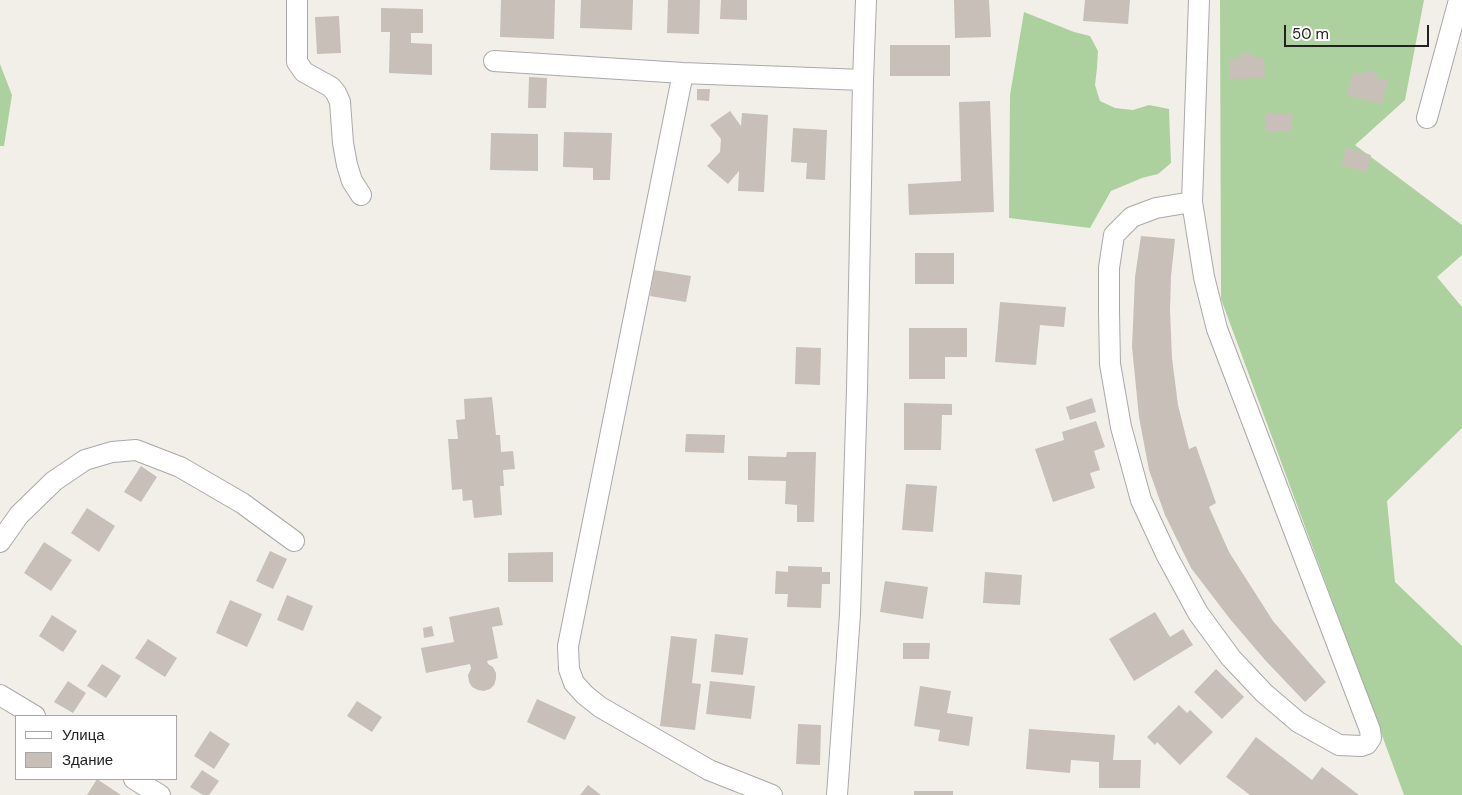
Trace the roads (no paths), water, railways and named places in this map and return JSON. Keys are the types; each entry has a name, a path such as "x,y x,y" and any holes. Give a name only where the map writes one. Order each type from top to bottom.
{"street":[{"path":"297,0 297,62 304,72 331,87 336,93 340,102 343,143 347,165 352,181 361,195"},
{"path":"837,795 850,614 866,0"},
{"path":"1192,202 1156,208 1132,217 1114,236 1109,268 1110,364 1121,427 1141,500 1167,556 1198,613 1231,658 1258,686 1298,722 1339,745 1361,746 1367,744 1371,738 1370,730 1216,329 1204,276 1192,202 1199,0"},
{"path":"1427,118 1459,0"},
{"path":"494,61 683,73 863,80"},
{"path":"683,73 568,646 569,669 574,683 600,707 709,770 772,795"},
{"path":"0,542 19,514 54,481 85,460 112,452 136,450 180,467 242,503 294,541"},
{"path":"0,694 33,715"},
{"path":"136,780 160,795"}]}
